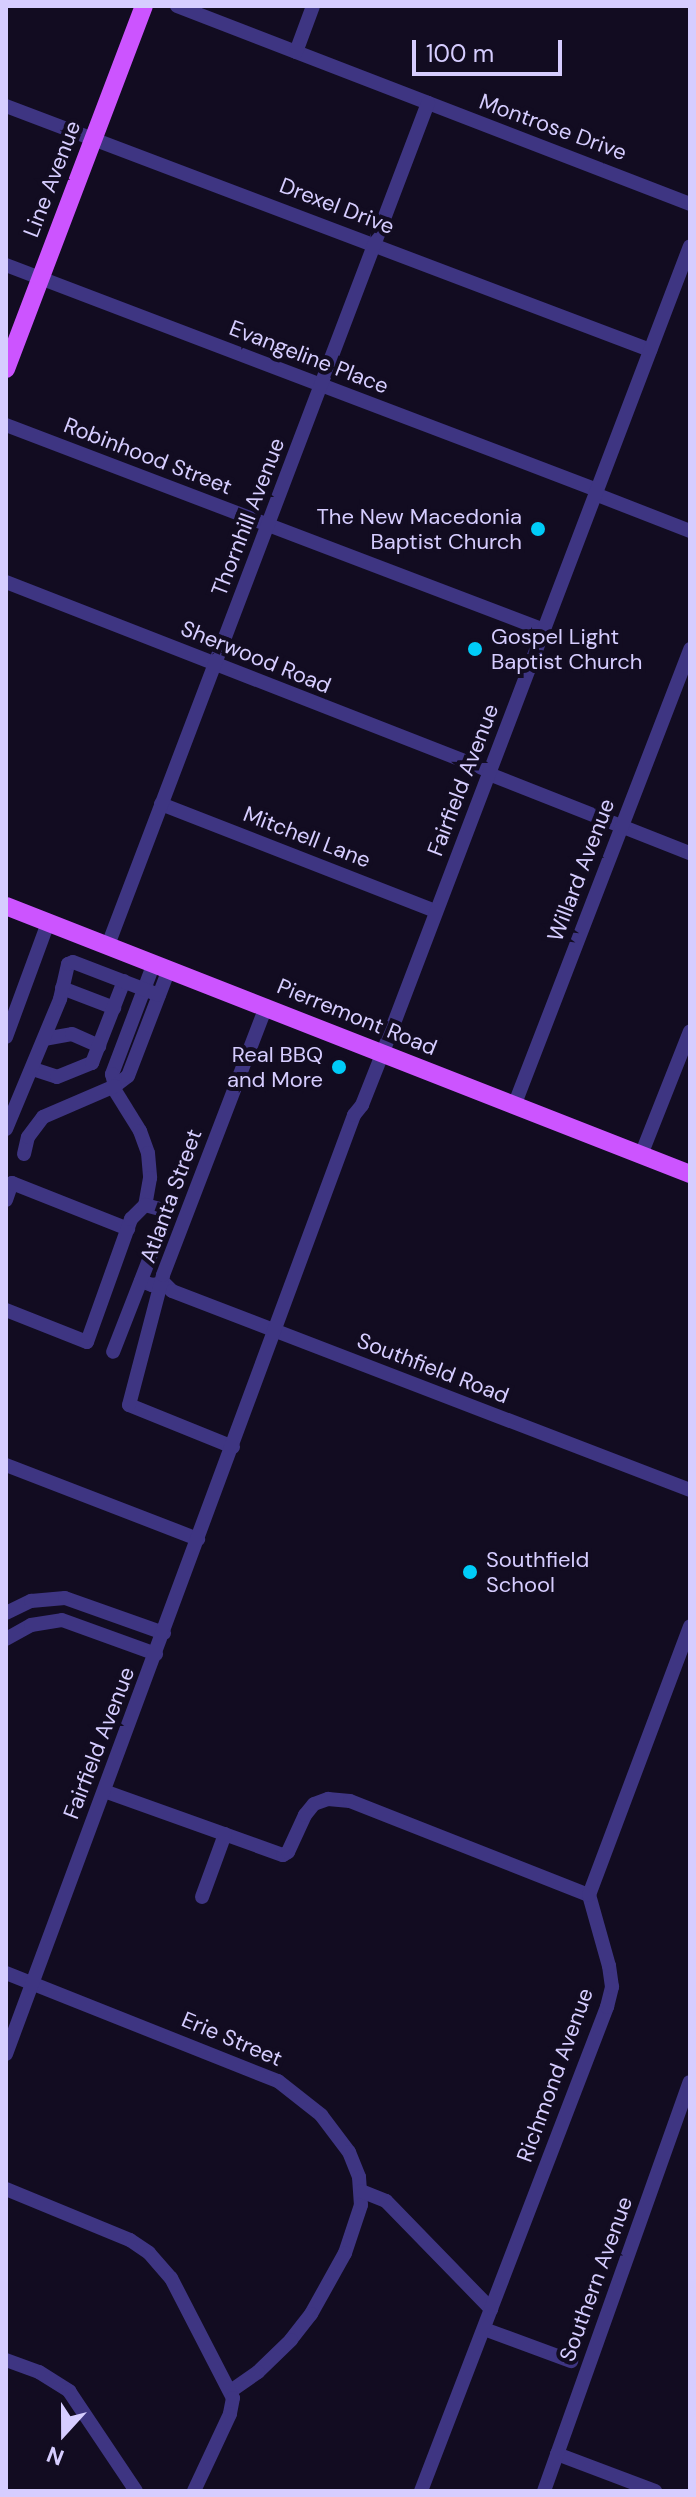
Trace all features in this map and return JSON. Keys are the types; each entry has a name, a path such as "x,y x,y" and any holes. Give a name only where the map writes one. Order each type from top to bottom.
{"main road":[{"name":"Line Avenue","path":"6,369 144,6"},
{"name":"Pierremont Road","path":"6,906 690,1174"}],"street":[{"name":"Montrose Drive","path":"177,6 690,204"},
{"path":"296,52 313,6"},
{"name":"Thornhill Avenue","path":"108,945 428,103"},
{"name":"Drexel Drive","path":"6,106 650,350"},
{"name":"Fairfield Avenue","path":"6,2054 318,1217 328,1203 357,1132 362,1105 690,246"},
{"name":"Evangeline Place","path":"6,265 322,385 690,531"},
{"name":"Robinhood Street","path":"6,425 544,630"},
{"name":"Sherwood Road","path":"6,582 690,853"},
{"name":"Willard Avenue","path":"514,1106 690,649"},
{"name":"Mitchell Lane","path":"161,804 436,911"},
{"path":"6,1037 48,923"},
{"path":"6,1129 33,1069 68,964 73,962 159,995"},
{"path":"6,1310 87,1342 131,1219 145,1205 148,1153 140,1131 114,1087 112,1074 143,988 162,966"},
{"path":"24,1154 28,1137 43,1117 114,1087 128,1076 159,995 162,966"},
{"path":"33,1069 57,1077 71,1074 92,1063 124,981"},
{"path":"62,988 114,1008"},
{"name":"Atlanta Street","path":"233,1447 129,1405 164,1283 163,1275 266,1006"},
{"path":"641,1155 690,1031"},
{"path":"44,1039 72,1034 99,1046"},
{"path":"6,1200 12,1183 128,1229"},
{"path":"113,1352 168,1211 145,1205"},
{"path":"141,1281 152,1285 164,1283"},
{"name":"Southfield Road","path":"164,1283 172,1291 690,1490"},
{"path":"6,1465 198,1539"},
{"path":"6,1613 31,1601 65,1598 164,1633"},
{"path":"6,1639 31,1625 62,1620 156,1654"},
{"path":"104,1791 286,1854 314,1804 328,1799 350,1801 589,1895 690,1626"},
{"path":"202,1897 225,1834"},
{"name":"Richmond Avenue","path":"421,2491 611,1995 609,1966 589,1895"},
{"name":"Erie Street","path":"6,1973 278,2081 311,2105 339,2136 357,2169 361,2191"},
{"name":"Southern Avenue","path":"544,2491 690,2082"},
{"path":"6,2189 110,2229 149,2253 171,2278 232,2390 230,2414 194,2491"},
{"path":"232,2390 278,2354 311,2314 356,2229 361,2191 386,2201 491,2309"},
{"path":"484,2329 571,2361"},
{"path":"6,2360 39,2372 69,2391 136,2491"},
{"path":"557,2454 635,2488 655,2491"}],"place":[{"name":"The New Macedonia Baptist Church","path":"538,529"},
{"name":"Gospel Light Baptist Church","path":"475,649"},
{"name":"Real BBQ and More","path":"339,1067"},
{"name":"Southfield School","path":"470,1572"}]}
